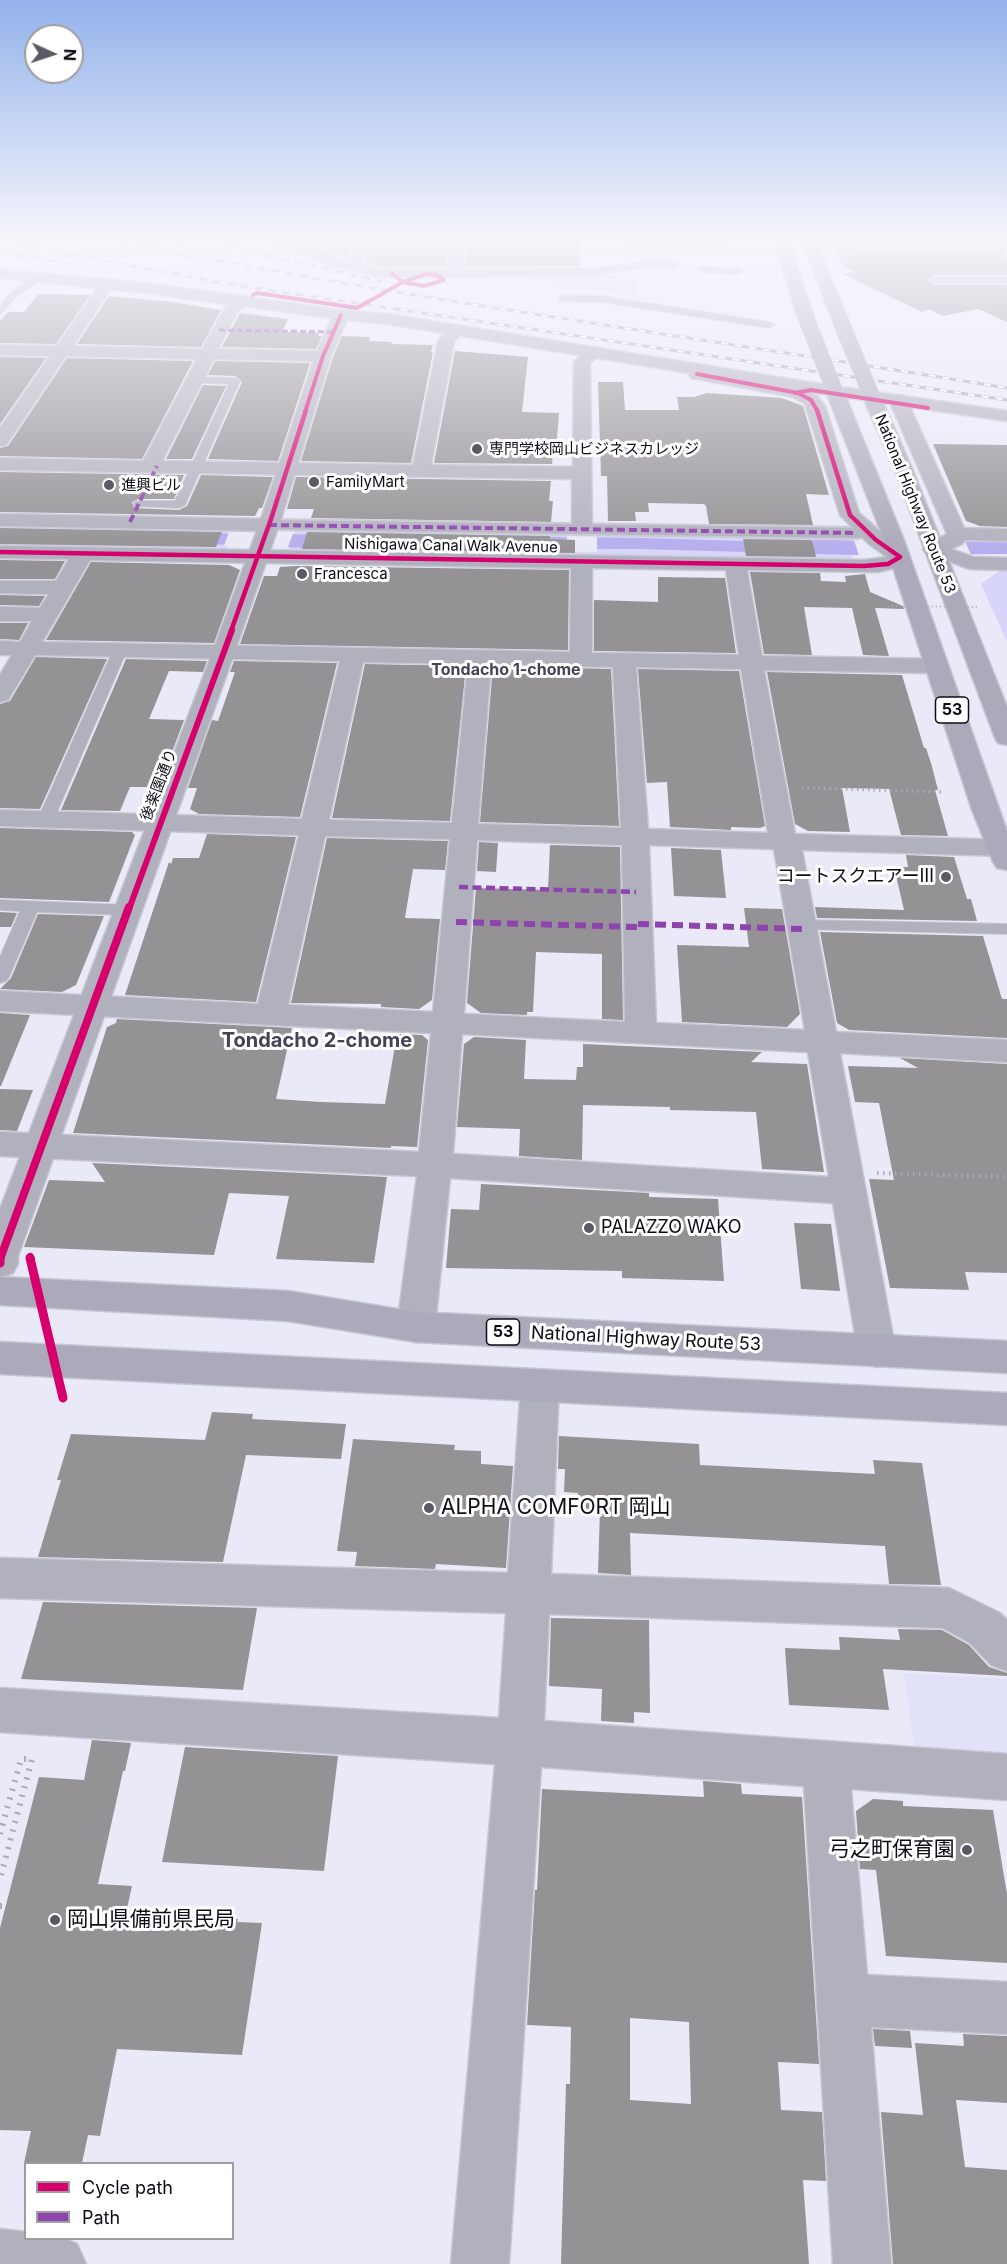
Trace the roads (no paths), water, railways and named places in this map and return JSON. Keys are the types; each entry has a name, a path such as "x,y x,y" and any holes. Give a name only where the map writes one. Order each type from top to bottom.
{"highway":[{"name":"National Highway Route 53","path":"814,344 829,393 887,547 937,666 985,810 1005,852"},
{"name":"National Highway Route 53","path":"850,344 903,468 943,546 1007,738"},
{"name":"National Highway Route 53","path":"0,1291 288,1305 416,1327 1007,1357"},
{"path":"0,1358 1007,1409"}],"street":[{"path":"0,441 68,344"},
{"path":"150,466 213,344"},
{"name":"後楽園通り","path":"0,1263 0,1256 43,1146 264,540 328,344"},
{"path":"421,470 445,344"},
{"path":"511,344 591,354 798,393 811,400 816,406 850,515 887,547"},
{"path":"531,344 829,393"},
{"path":"0,350 323,356"},
{"path":"582,529 582,362 591,354"},
{"path":"697,374 1007,416"},
{"path":"898,400 943,546 970,563 1007,564"},
{"path":"0,464 581,473"},
{"name":"Nishigawa Canal Walk Avenue","path":"0,520 582,562 881,566 895,561 887,547"},
{"path":"264,540 582,529 887,547"},
{"path":"943,546 1007,535"},
{"name":"Nishigawa Canal Walk Avenue","path":"0,552 83,554 264,540"},
{"path":"0,694 83,554"},
{"path":"581,660 582,562"},
{"path":"735,563 779,828 786,842 802,925 877,1352"},
{"path":"0,587 63,588"},
{"path":"0,614 46,615"},
{"path":"0,648 937,666"},
{"path":"271,1016 353,654"},
{"path":"416,1327 435,1166 480,656"},
{"path":"624,661 635,838 641,1033"},
{"path":"0,818 464,830 1005,852"},
{"path":"0,1001 271,1016 448,1021 1007,1051"},
{"path":"0,1144 435,1166 848,1181"},
{"path":"480,2264 520,1744 540,1386"},
{"path":"0,1578 949,1608 985,1628 1007,1650"},
{"path":"0,1710 412,1735 1007,1777"},
{"path":"826,1764 862,2264"},
{"path":"843,2000 1007,2008"},
{"path":"0,2257 57,2264"}],"lane":[{"path":"138,504 180,505 235,381 195,380"},
{"path":"46,819 120,650"},
{"path":"0,905 128,910"},
{"path":"0,977 31,906"},
{"path":"802,925 1007,929"}],"railway":[{"path":"629,344 1007,400"},
{"path":"726,344 1007,388"}],"place":[{"name":"専門学校岡山ビジネスカレッジ","path":"477,449"},
{"name":"FamilyMart","path":"314,482"},
{"name":"進興ビル","path":"109,485"},
{"name":"Francesca","path":"302,574"},
{"name":"コートスクエアーⅢ","path":"946,877"},
{"name":"PALAZZO WAKO","path":"589,1228"},
{"name":"ALPHA COMFORT 岡山","path":"429,1508"},
{"name":"弓之町保育園","path":"967,1850"},
{"name":"岡山県備前県民局","path":"55,1920"}],"district":[{"name":"Tondacho 1-chome","path":"506,670"},
{"name":"Tondacho 2-chome","path":"317,1041"}]}
